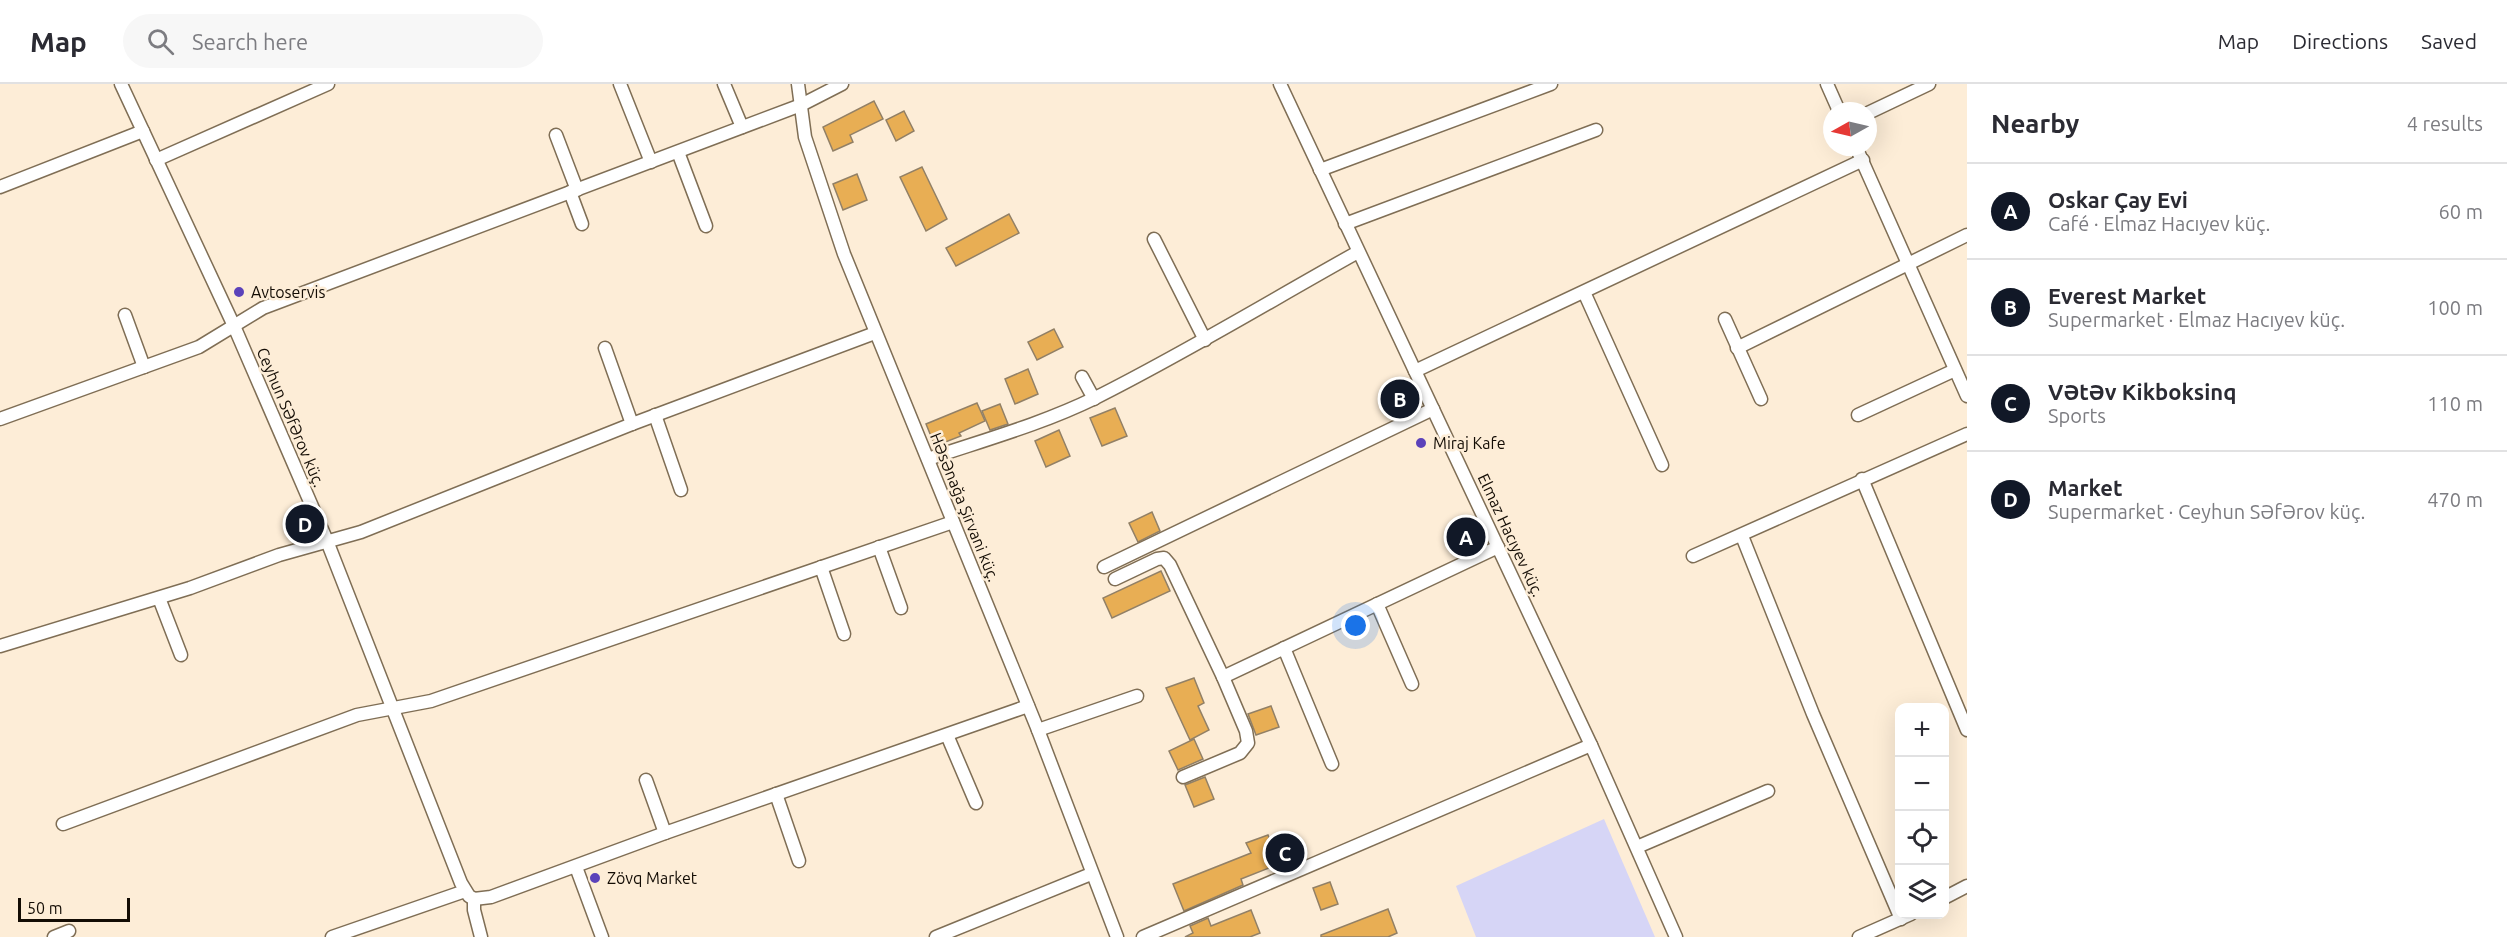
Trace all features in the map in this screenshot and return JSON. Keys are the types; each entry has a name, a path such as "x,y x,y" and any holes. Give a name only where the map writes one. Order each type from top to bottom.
{"street":[{"name":"Ceyhun Səfərov küç.","path":"121,84 234,327 327,541 391,708 470,895 481,937"},
{"path":"156,160 328,84"},
{"path":"620,84 651,162"},
{"path":"724,84 741,127"},
{"name":"Həsənağa Şirvani küç.","path":"798,84 802,127 844,254 1038,730 1091,874 1117,937"},
{"path":"0,419 199,347 263,308 801,105 842,84"},
{"name":"Elmaz Hacıyev küç.","path":"1280,84 1591,745 1676,937"},
{"path":"1320,170 1551,84"},
{"path":"1827,84 1835,102"},
{"path":"1877,109 1929,84"},
{"path":"1345,224 1596,130"},
{"path":"0,187 142,131"},
{"path":"556,135 582,224"},
{"path":"678,152 706,226"},
{"path":"1861,156 1967,396"},
{"path":"1415,371 1863,160"},
{"path":"1737,348 1967,235"},
{"path":"1154,239 1205,340"},
{"path":"928,459 1062,413 1094,399 1205,340 1358,252"},
{"path":"1584,292 1662,465"},
{"path":"125,315 144,366"},
{"path":"1725,319 1761,399"},
{"path":"0,646 159,598 279,555 371,528 655,415 875,333"},
{"path":"605,348 632,424"},
{"path":"1858,415 1955,370"},
{"path":"1082,377 1094,399"},
{"path":"1104,567 1433,410"},
{"path":"655,415 681,490"},
{"path":"1693,556 1967,434"},
{"path":"1862,479 1967,730"},
{"path":"63,824 357,715 431,701 953,522"},
{"path":"1742,536 1813,714 1895,893"},
{"path":"879,547 901,608"},
{"path":"1223,677 1498,547"},
{"path":"1115,579 1157,559 1164,558 1170,566 1223,677 1246,730 1248,743 1240,753 1183,777"},
{"path":"821,567 844,634"},
{"path":"159,598 181,655"},
{"path":"1377,604 1412,684"},
{"path":"1284,648 1332,764"},
{"path":"1038,730 1137,696"},
{"path":"332,937 470,895 491,897 665,833 1028,706"},
{"path":"947,735 976,803"},
{"path":"1143,937 1591,745"},
{"path":"646,780 665,833"},
{"path":"1637,847 1768,791"},
{"path":"776,794 800,861"},
{"path":"576,867 602,937"},
{"path":"936,937 1091,874"},
{"path":"1949,895 1967,886"},
{"path":"1859,937 1901,919"},
{"path":"54,937 69,931"}],"shaded area":[{"path":"1604,819 1655,937 1476,937 1456,886"}],"building":[{"path":"874,101 883,119 850,135 853,142 833,151 823,127"},
{"path":"904,111 914,131 896,141 886,120"},
{"path":"922,167 947,219 926,231 900,177"},
{"path":"857,174 867,200 843,210 833,184"},
{"path":"1009,214 1019,233 956,266 946,248"},
{"path":"1054,329 1063,347 1037,360 1028,342"},
{"path":"1028,369 1038,394 1015,404 1005,379"},
{"path":"977,403 985,421 959,433 961,436 935,446 926,424"},
{"path":"1000,404 1008,424 990,430 982,411"},
{"path":"1115,408 1127,436 1102,446 1090,418"},
{"path":"1059,430 1070,456 1046,467 1035,441"},
{"path":"1152,512 1160,531 1138,542 1129,523"},
{"path":"1161,571 1170,591 1112,618 1103,598"},
{"path":"1194,678 1204,703 1198,706 1209,730 1190,740 1166,688"},
{"path":"1271,706 1279,727 1256,735 1248,714"},
{"path":"1194,739 1203,759 1178,770 1169,751"},
{"path":"1205,777 1214,799 1194,807 1185,785"},
{"path":"1268,835 1279,864 1241,879 1243,885 1184,911 1173,884 1251,853 1246,843"},
{"path":"1330,882 1338,904 1321,910 1313,888"},
{"path":"1388,909 1397,933 1388,937 1321,937 1321,935"},
{"path":"1251,910 1260,933 1250,937 1185,937 1193,933 1190,926 1208,918 1211,926"}],"place":[{"name":"Avtoservis","path":"239,292"},
{"name":"Everest Market","path":"1400,399"},
{"name":"Miraj Kafe","path":"1421,443"},
{"name":"Market","path":"305,524"},
{"name":"Oskar Çay Evi","path":"1466,537"},
{"name":"Vətəv Kikboksinq","path":"1285,853"},
{"name":"Zövq Market","path":"595,878"}]}
